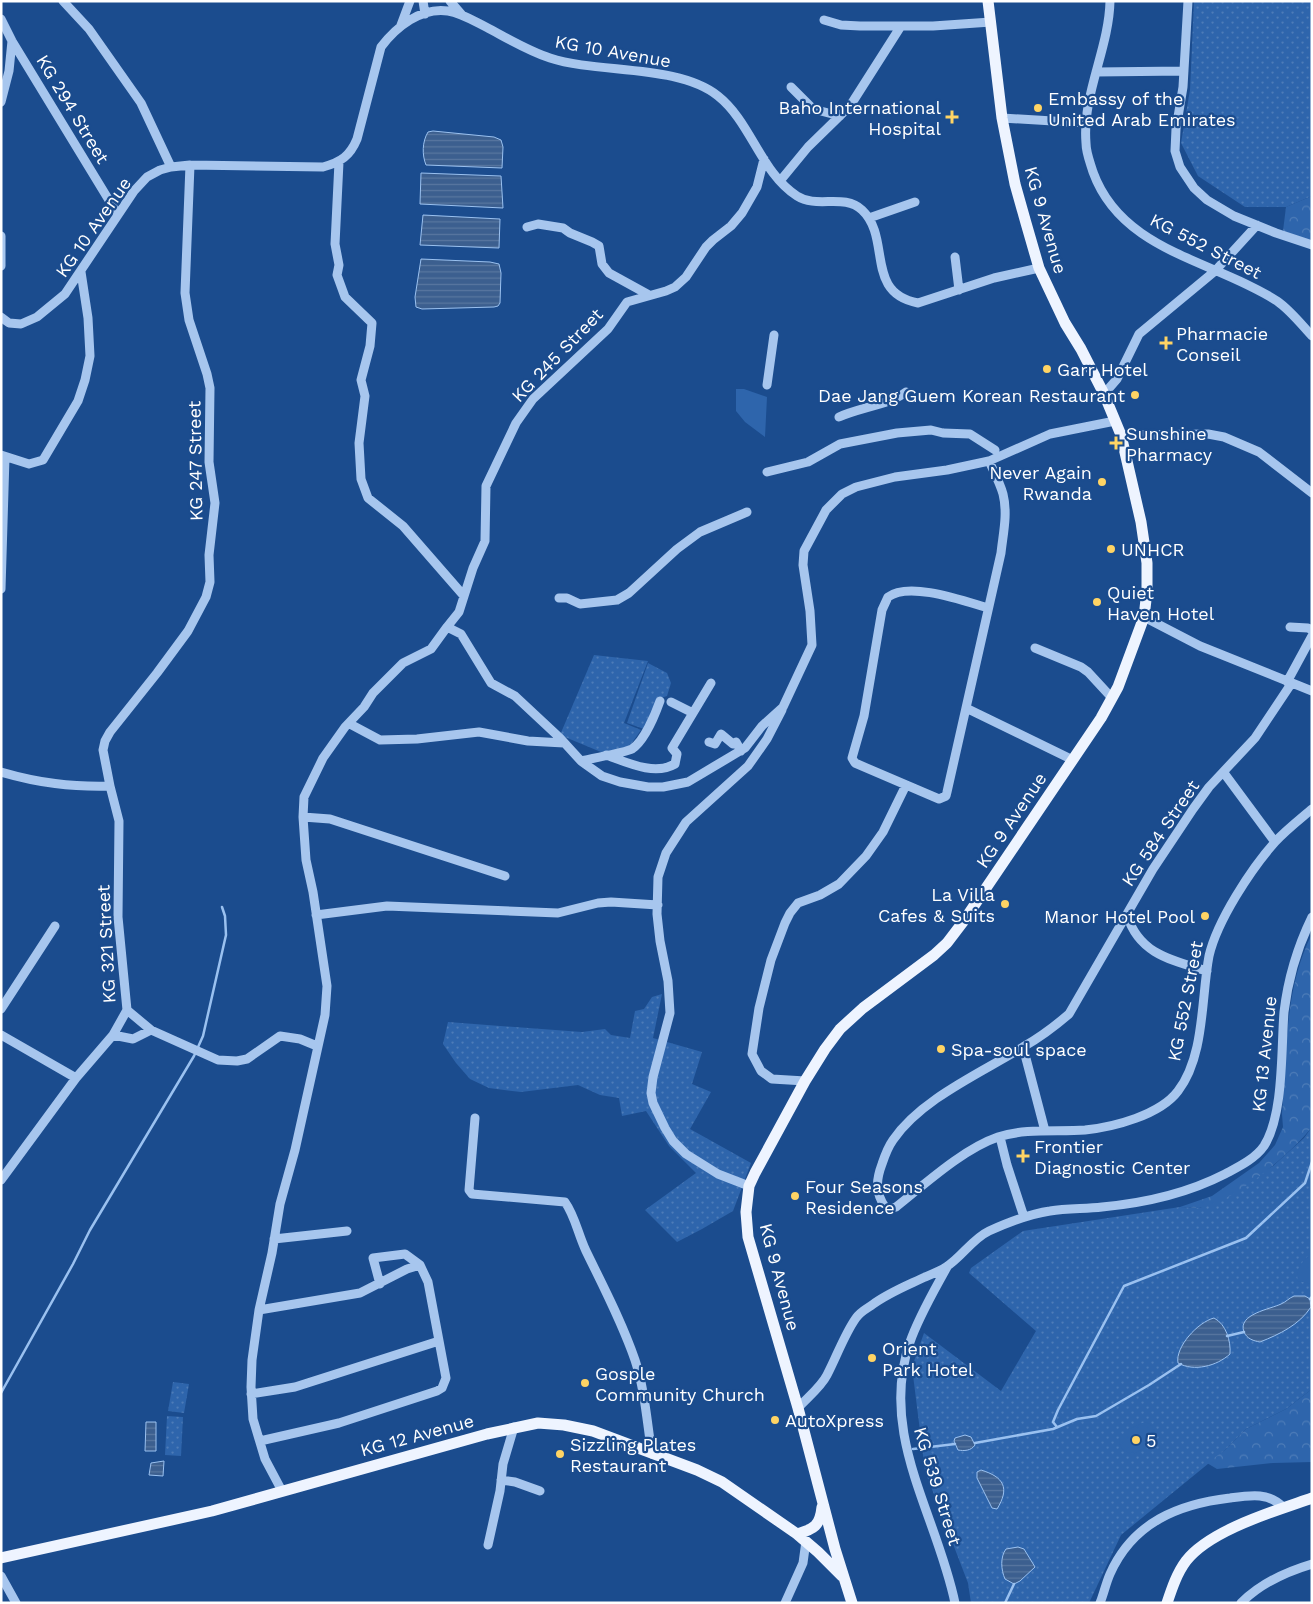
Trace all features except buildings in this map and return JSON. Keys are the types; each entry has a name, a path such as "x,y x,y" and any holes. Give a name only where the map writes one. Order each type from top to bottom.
{"main road":[{"name":"KG 9 Avenue","path":"852,1603 835,1549 798,1408 748,1237 746,1212 750,1186 764,1154 805,1081 840,1029 863,1008 934,955 947,943 964,922 1101,718 1127,664 1144,617 1147,591 1147,563 1136,495 1121,435 1104,394 1081,349 1064,323 1039,268 1015,184 1002,118 988,1"},
{"name":"KG 12 Avenue","path":"1,1558 212,1511 538,1423 564,1425 593,1431 697,1470 722,1482 768,1512 802,1538 843,1577"},
{"path":"1167,1603 1178,1574 1186,1561 1199,1548 1225,1532 1312,1498"},
{"path":"802,1538 818,1524 821,1518 823,1503"},
{"path":"818,1552 835,1549"}],"street":[{"path":"63,1 89,30 141,103 171,167"},
{"path":"402,25 410,1"},
{"path":"423,1 430,9 390,34 381,47 357,139 353,149 339,162 335,244 340,265 336,275 345,297 372,323 370,346 361,380 365,396 359,443 361,479 368,498 403,526 464,596"},
{"path":"450,1 462,16"},
{"name":"KG 552 Street","path":"1110,1 1108,21 1086,123 1086,144 1089,159 1097,182 1108,202 1118,215 1138,231 1167,248 1261,292 1278,302 1312,336"},
{"path":"1188,1 1184,71 1176,129 1175,151 1180,168 1194,188 1207,200 1234,216 1312,245"},
{"name":"KG 10 Avenue","path":"430,9 448,11 462,16 551,59 602,68 667,76 690,81 707,88 719,97 733,112 780,181 798,196 808,200 849,203 862,210 869,218"},
{"name":"KG 294 Street","path":"1,19 12,41 118,215"},
{"path":"824,20 841,25 901,26 991,22"},
{"path":"780,181 803,153 850,106 901,26"},
{"path":"1,102 9,71 12,41"},
{"path":"1096,72 1184,71"},
{"path":"791,87 813,109 840,116"},
{"path":"1002,118 1086,123"},
{"name":"KG 245 Street","path":"282,1491 265,1459 253,1418 251,1394 252,1360 259,1310 280,1204 297,1142 323,1028 327,986 320,932 306,860 303,817 304,797 307,788 323,758 345,727 364,708 373,694 403,663 431,649 459,612 473,568 485,541 486,486 516,423 533,399 608,329 627,302 675,287 686,278 706,247 731,226 742,213 757,186 764,159"},
{"name":"KG 10 Avenue","path":"1,317 9,324 21,324 37,317 65,294 82,272 134,191 148,177 160,170 190,165 323,167 339,162"},
{"name":"KG 247 Street","path":"110,786 103,750 105,741 188,631 206,597 210,582 209,555 215,503 209,462 210,388 189,320 186,300 190,165"},
{"path":"915,202 869,218 877,241 881,268 886,281 897,295 906,301 918,303 994,278 1039,268"},
{"path":"527,227 538,224 563,228 600,246 602,264 609,273 649,295"},
{"path":"1104,394 1117,380 1140,334 1215,271 1257,225"},
{"path":"1,236 1,266"},
{"path":"954,257 959,290"},
{"path":"1,589 3,456 30,464 43,460 78,401 90,356 88,318 82,272"},
{"path":"767,385 774,335"},
{"path":"839,417 855,410 898,398 906,392"},
{"path":"750,1186 718,1174 686,1154 665,1128 653,1103 651,1093 653,1077 670,1013 668,981 660,941 658,876 660,866 686,822 748,766 767,739 812,645 810,611 803,565 804,551 826,510 842,494 856,487 896,476 947,470 990,461 1050,434 1115,421"},
{"path":"768,472 808,462 840,444 898,432 931,430 943,433 970,434 995,450"},
{"path":"1121,435 1208,434 1224,437 1259,452 1312,493"},
{"path":"988,608 951,597 907,591 891,595 884,602 864,716 852,758 855,763 939,798 946,796 1001,553 1006,510 1003,494 990,461"},
{"path":"559,598 567,598 580,604 617,600 629,593 676,549 700,532 747,512"},
{"path":"1144,617 1200,646 1312,691"},
{"path":"447,627 462,634 476,661 491,682 515,696 581,761 602,776 620,782 648,787 663,787 688,782 741,751 762,726 783,707"},
{"path":"1290,627 1312,630"},
{"name":"KG 584 Street","path":"890,1209 881,1202 876,1181 887,1149 898,1132 909,1120 954,1086 1023,1047 1056,1026 1069,1014 1153,869 1209,787 1255,738 1289,683 1312,636"},
{"path":"1035,648 1081,667 1112,698"},
{"path":"606,755 652,768 669,767 674,764 677,754 672,748 711,683"},
{"path":"581,761 632,749 645,733 660,702"},
{"path":"671,702 693,713"},
{"path":"966,708 1072,760"},
{"path":"350,724 380,740 417,740 479,732 528,741 564,743"},
{"path":"709,742 715,744 721,734 733,744 736,742 741,751"},
{"path":"1,772 29,780 77,787 110,786"},
{"path":"1224,773 1275,842"},
{"path":"805,1081 772,1079 761,1071 752,1054 759,1008 771,960 790,913 798,904 820,895 839,884 866,856 883,832 906,785"},
{"name":"KG 321 Street","path":"1,1180 76,1078 113,1036 127,1010 118,917 119,821 110,786"},
{"name":"KG 552 Street","path":"890,1209 896,1207 972,1150 986,1142 1000,1137 1045,1131 1087,1130 1120,1123 1144,1115 1165,1104 1178,1091 1195,1054 1207,971 1216,934 1239,893 1275,842 1312,809"},
{"path":"303,817 330,819 505,876"},
{"path":"316,915 387,906 558,913 598,903 611,902 658,906"},
{"path":"1127,915 1131,928 1147,948 1163,956 1207,971"},
{"name":"KG 13 Avenue","path":"798,1408 826,1377 838,1351 861,1312 884,1296 947,1267 965,1249 987,1232 1024,1217 1052,1210 1147,1202 1184,1192 1235,1169 1255,1156 1264,1146 1275,1114 1279,1091 1284,1012 1290,971 1302,937 1312,917"},
{"path":"1,1009 55,926"},
{"path":"127,1010 151,1030 218,1060 237,1061 247,1059 280,1036 295,1038 318,1046"},
{"path":"113,1036 133,1039 151,1030"},
{"path":"1,1035 76,1078"},
{"path":"1023,1047 1045,1131"},
{"path":"475,1118 469,1190 472,1194 565,1202 572,1211 579,1235 626,1337 635,1362 646,1412 652,1454"},
{"path":"1000,1137 1024,1217"},
{"path":"274,1239 347,1231"},
{"path":"260,1442 339,1422 442,1388 446,1378 428,1282 420,1265 404,1254 373,1258 380,1284"},
{"path":"259,1310 360,1293 420,1265"},
{"name":"KG 539 Street","path":"947,1267 910,1341 901,1384 900,1418 909,1459 942,1554 955,1603"},
{"path":"251,1394 295,1387 439,1341"},
{"path":"488,1545 504,1464 514,1428"},
{"path":"502,1480 515,1482 540,1491"},
{"path":"1100,1603 1110,1574 1119,1558 1131,1543 1152,1523 1168,1513 1210,1500 1248,1495 1267,1496 1277,1501 1284,1508"},
{"path":"785,1603 803,1563 802,1538"},
{"path":"1241,1603 1254,1590 1272,1579 1312,1564"},
{"path":"1,1576 16,1603"}],"green space":[{"path":"1194,1 1312,1 1312,196 1286,207 1245,207 1198,176 1181,143 1190,90"},
{"path":"1312,196 1312,241 1283,231 1286,207"},
{"path":"736,389 744,389 767,397 765,437 745,422 736,411"},
{"path":"594,655 648,661 624,723 641,730 629,747 601,752 560,735"},
{"path":"648,663 667,673 671,683 667,696 658,699 644,729 627,723"},
{"path":"1312,934 1312,1127 1276,1163 1244,1187 1212,1204 1199,1208 1180,1207 1212,1196 1259,1163 1275,1145 1283,1127 1286,1045 1296,976"},
{"path":"662,994 653,1038 702,1052 692,1084 711,1092 690,1129 751,1163 733,1211 677,1242 645,1210 696,1173 669,1146 646,1111 622,1116 619,1098 600,1095 578,1085 521,1092 489,1088 470,1079 443,1044 448,1022 582,1032 605,1029 611,1035 630,1038 635,1011 644,1009 652,997"},
{"path":"1312,1127 1312,1389 1286,1409 1246,1429 1225,1450 1121,1535 1089,1603 971,1603 968,1583 925,1471 912,1367 924,1333 1001,1391 1036,1331 969,1273 971,1268 1023,1231 1180,1207 1200,1208 1273,1166 1304,1138"},
{"path":"1312,1253 1312,1284 1298,1281 1297,1277 1300,1266"},
{"path":"173,1382 189,1384 184,1413 168,1411"},
{"path":"1312,1389 1312,1462 1273,1463 1217,1469 1207,1463 1225,1450 1246,1429 1286,1409"},
{"path":"167,1416 183,1417 181,1456 165,1455"},
{"name":"5","path":"1145,1422 1150,1424 1155,1431 1150,1445 1133,1454 1124,1451 1120,1444 1120,1438 1129,1429"}],"shaded area":[{"path":"428,132 494,137 501,140 503,147 502,168 426,165 423,153 424,144"},
{"path":"421,173 501,176 503,208 420,204"},
{"path":"423,215 500,219 499,248 420,245"},
{"path":"421,259 499,264 501,273 500,303 494,307 422,309 416,307 415,297"},
{"path":"1294,1296 1305,1296 1310,1299 1311,1307 1301,1319 1282,1332 1260,1342 1247,1336 1243,1326 1245,1321 1256,1313 1281,1304"},
{"path":"1214,1318 1222,1324 1227,1333 1230,1354 1219,1362 1205,1366 1191,1367 1178,1363 1180,1350 1189,1336 1201,1324"},
{"path":"146,1422 156,1422 156,1451 145,1451"},
{"path":"965,1435 971,1437 975,1445 969,1449 958,1450 954,1441 955,1438"},
{"path":"164,1461 163,1476 149,1475 151,1463"},
{"path":"981,1470 995,1476 1003,1484 1003,1495 997,1509 992,1508 977,1478 977,1472"},
{"path":"1018,1547 1024,1549 1035,1567 1014,1584 1005,1579 1002,1560 1006,1549"}],"waterway":[{"path":"1,1393 90,1230 194,1056 203,1036 226,935 225,916 222,907"},
{"path":"1057,1427 1053,1422 1058,1410 1124,1286 1246,1238 1305,1183 1312,1162"},
{"path":"1227,1336 1244,1332"},
{"path":"975,1443 1053,1429 1077,1419 1096,1416 1181,1364"},
{"path":"913,1449 955,1444"},
{"path":"1005,1603 1014,1584"}],"place":[{"name":"Embassy of the United Arab Emirates","path":"1038,108"},
{"name":"Baho International Hospital","path":"952,117"},
{"name":"Pharmacie Conseil","path":"1166,343"},
{"name":"Garr Hotel","path":"1047,369"},
{"name":"Dae Jang Guem Korean Restaurant","path":"1135,395"},
{"name":"Sunshine Pharmacy","path":"1116,443"},
{"name":"Never Again Rwanda","path":"1102,482"},
{"name":"UNHCR","path":"1111,549"},
{"name":"Quiet Haven Hotel","path":"1097,602"},
{"name":"La Villa Cafes & Suits","path":"1005,904"},
{"name":"Manor Hotel Pool","path":"1205,916"},
{"name":"Spa-soul space","path":"941,1049"},
{"name":"Frontier Diagnostic Center","path":"1023,1156"},
{"name":"Four Seasons Residence","path":"795,1196"},
{"name":"Orient Park Hotel","path":"872,1358"},
{"name":"Gosple Community Church","path":"585,1383"},
{"name":"AutoXpress","path":"775,1420"},
{"name":"5","path":"1136,1440"},
{"name":"Sizzling Plates Restaurant","path":"560,1454"}]}
